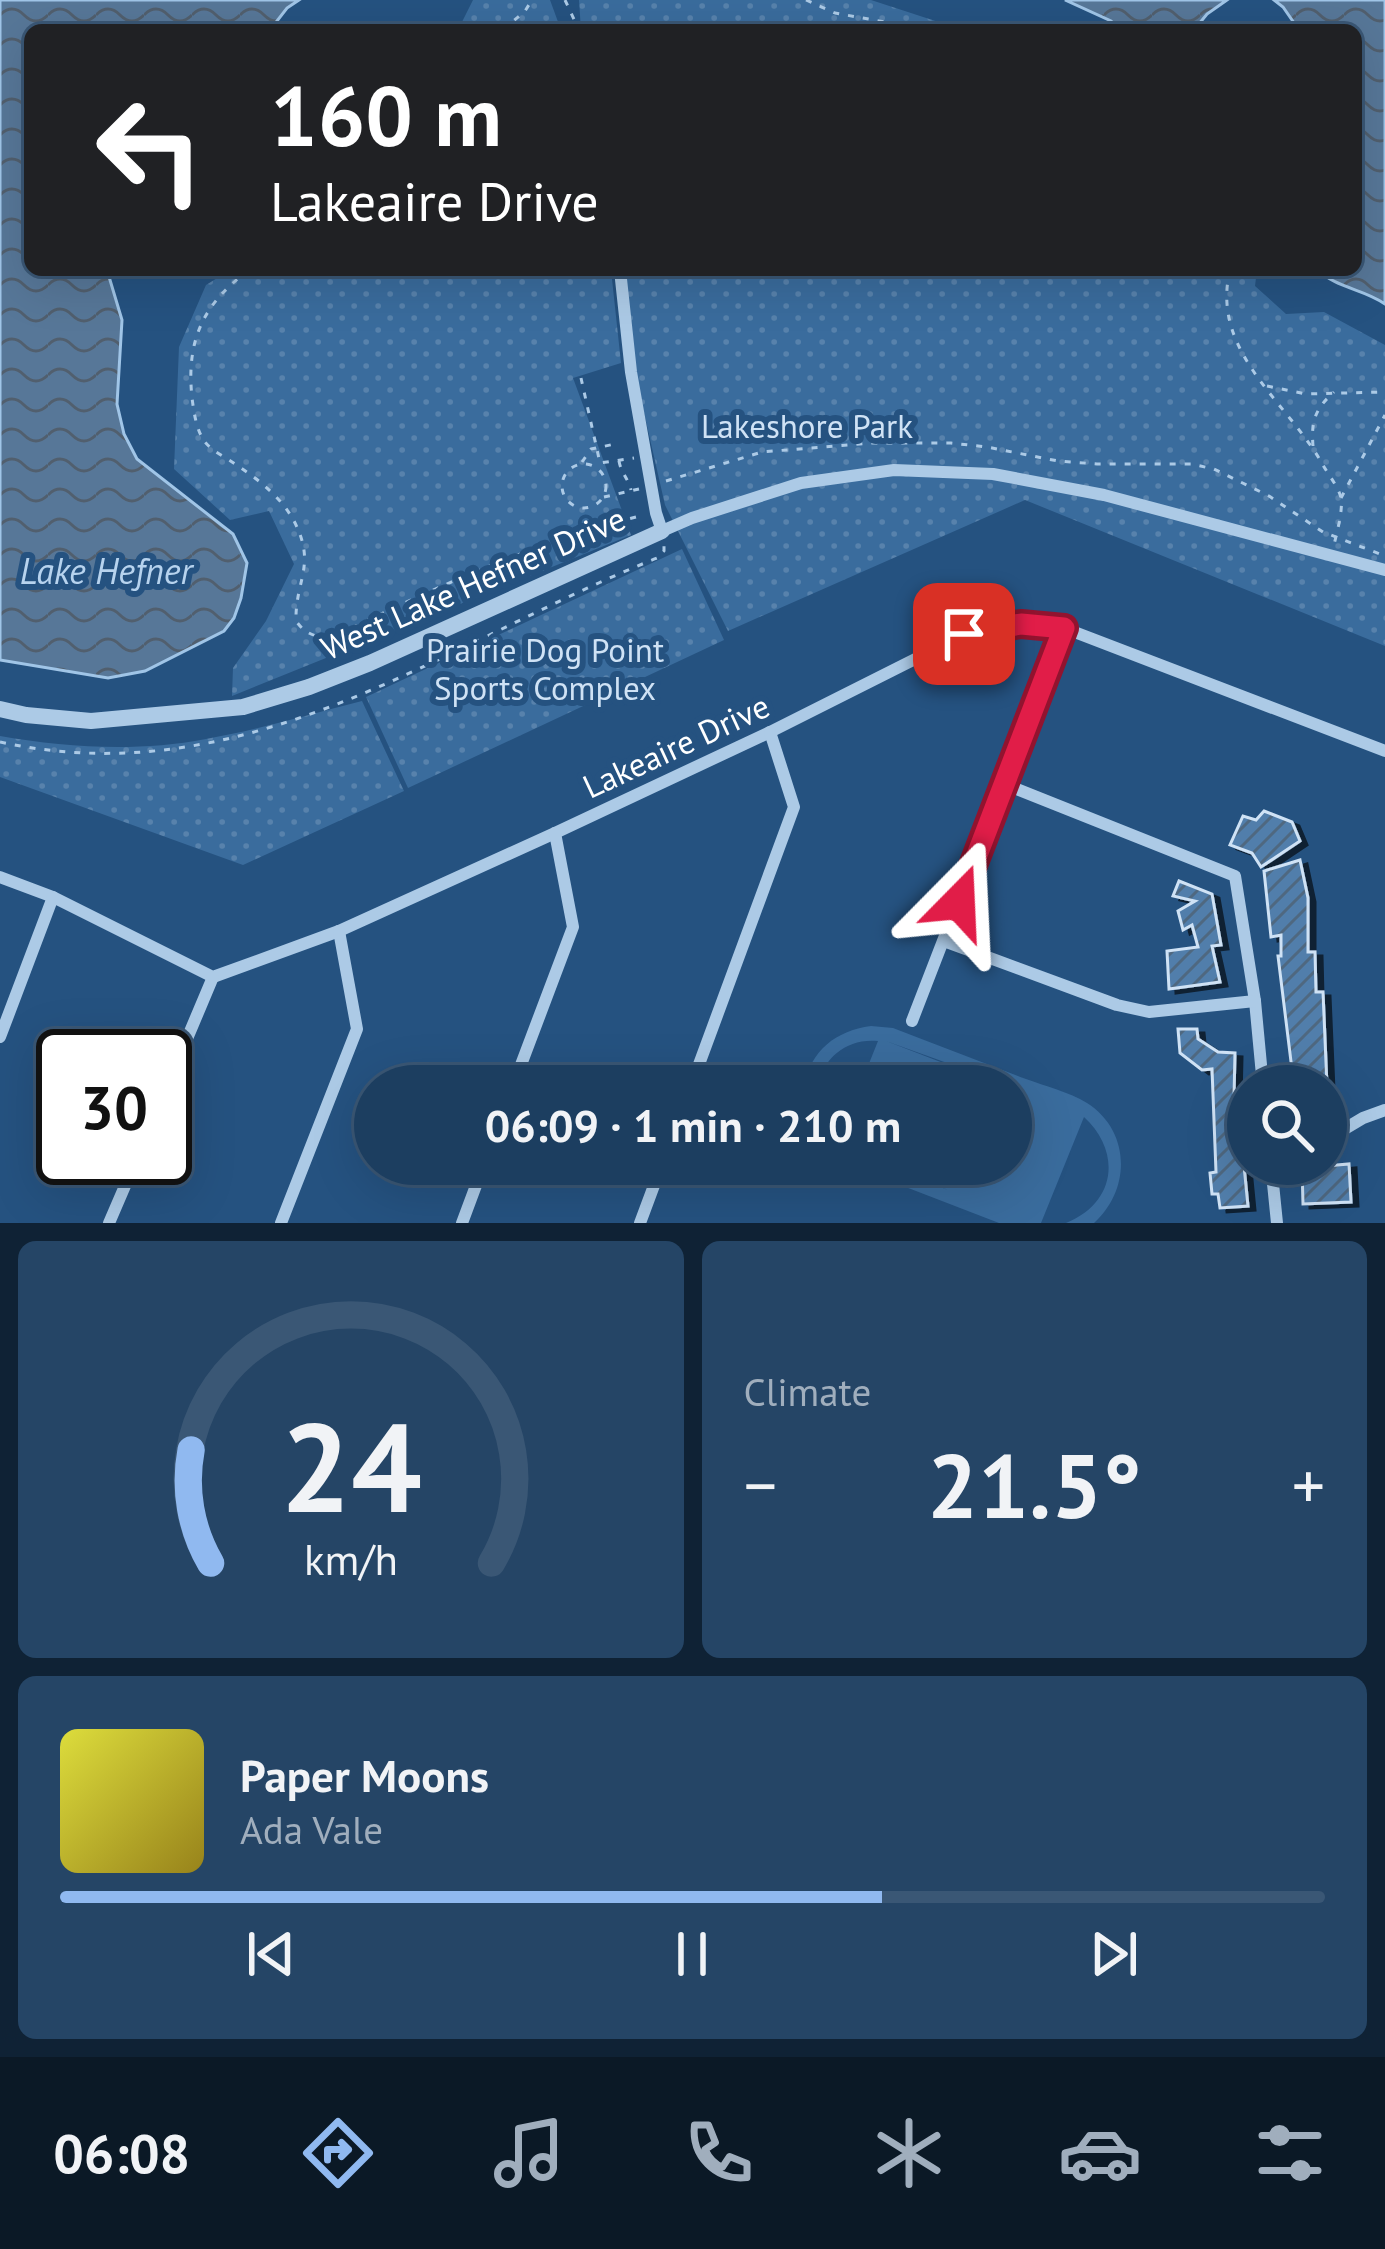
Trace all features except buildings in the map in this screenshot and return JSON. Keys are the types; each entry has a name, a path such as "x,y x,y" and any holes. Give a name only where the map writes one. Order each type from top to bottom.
{"street":[{"path":"621,276 631,372 662,532"},
{"name":"West Lake Hefner Drive","path":"0,709 91,721 244,707 370,663 692,518 801,483 894,470 993,474 1104,495 1385,570"},
{"name":"Lakeaire Drive","path":"213,977 339,931 770,733 964,634 1021,624 1064,628 1385,752"},
{"path":"912,1021 1064,628"},
{"path":"699,1065 794,807 770,733"},
{"path":"1004,784 1235,876 1261,1065"},
{"path":"521,1065 573,927 555,832"},
{"path":"0,877 53,897 213,977 191,1029"},
{"path":"0,1037 53,897"},
{"path":"281,1223 357,1028 339,931"},
{"path":"944,940 1118,1005 1149,1012 1255,1001"},
{"path":"1347,1128 1385,1110"},
{"path":"110,1223 126,1185"},
{"path":"462,1223 476,1185"},
{"path":"640,1223 654,1185"},
{"path":"1273,1185 1276,1223"}],"path":[{"path":"509,24 532,0"},
{"path":"806,0 835,13 896,24"},
{"path":"242,276 214,301 200,322 190,376 194,409 203,440 269,490 295,523 305,556 296,621 308,634 335,636 513,555 584,530 656,513"},
{"path":"1229,276 1227,321 1240,354 1313,448 1341,498"},
{"path":"581,378 600,464 635,458 640,464"},
{"path":"1265,386 1306,394 1385,392"},
{"path":"1313,448 1312,420 1334,392"},
{"path":"1336,537 1341,498 1385,416"},
{"path":"581,464 590,449 615,444"},
{"path":"618,460 631,491"},
{"path":"604,497 600,471 588,464 568,470 563,477 565,499 585,508 604,497 652,486"}],"green space":[{"path":"473,0 550,0 559,24 461,24"},
{"path":"579,0 871,0 945,24 581,24"},
{"name":"Lakeshore Park","path":"220,276 612,276 621,363 573,378 631,535 232,696 233,668 266,621 294,564 269,511 230,520 174,469 179,347 206,285"},
{"name":"Lakeshore Park","path":"617,276 1256,276 1255,286 1286,314 1324,312 1385,345 1385,646 1025,500 728,631 665,505"},
{"name":"Prairie Dog Point Sports Complex","path":"682,549 724,640 408,788 366,697"},
{"path":"362,701 404,791 243,865 0,777 0,736 77,746 155,746 245,731"},
{"path":"871,1026 893,1028 989,1065 953,1065 886,1041 948,1065 868,1065 878,1041 867,1041 839,1051 826,1065 811,1065 827,1044 846,1032"},
{"path":"1032,1081 1087,1103 1112,1129 1118,1145 1120,1178 1106,1210 1094,1223 1066,1223 1095,1203 1108,1176 1104,1146 1084,1117 1041,1223 999,1223 900,1185 935,1185 948,1190 936,1185 1032,1185"}],"water":[{"name":"Lake Hefner","path":"0,0 299,0 275,24 24,24 24,276 109,276 122,320 117,404 124,434 137,459 233,534 247,563 241,598 224,631 145,671 108,678 0,660"},
{"path":"1065,0 1227,0 1199,24 1111,21"},
{"path":"1274,0 1385,0 1385,304 1326,276 1362,276 1362,24 1295,24"}],"route":[{"path":"959,902 1064,628 1021,624 964,634"}]}
